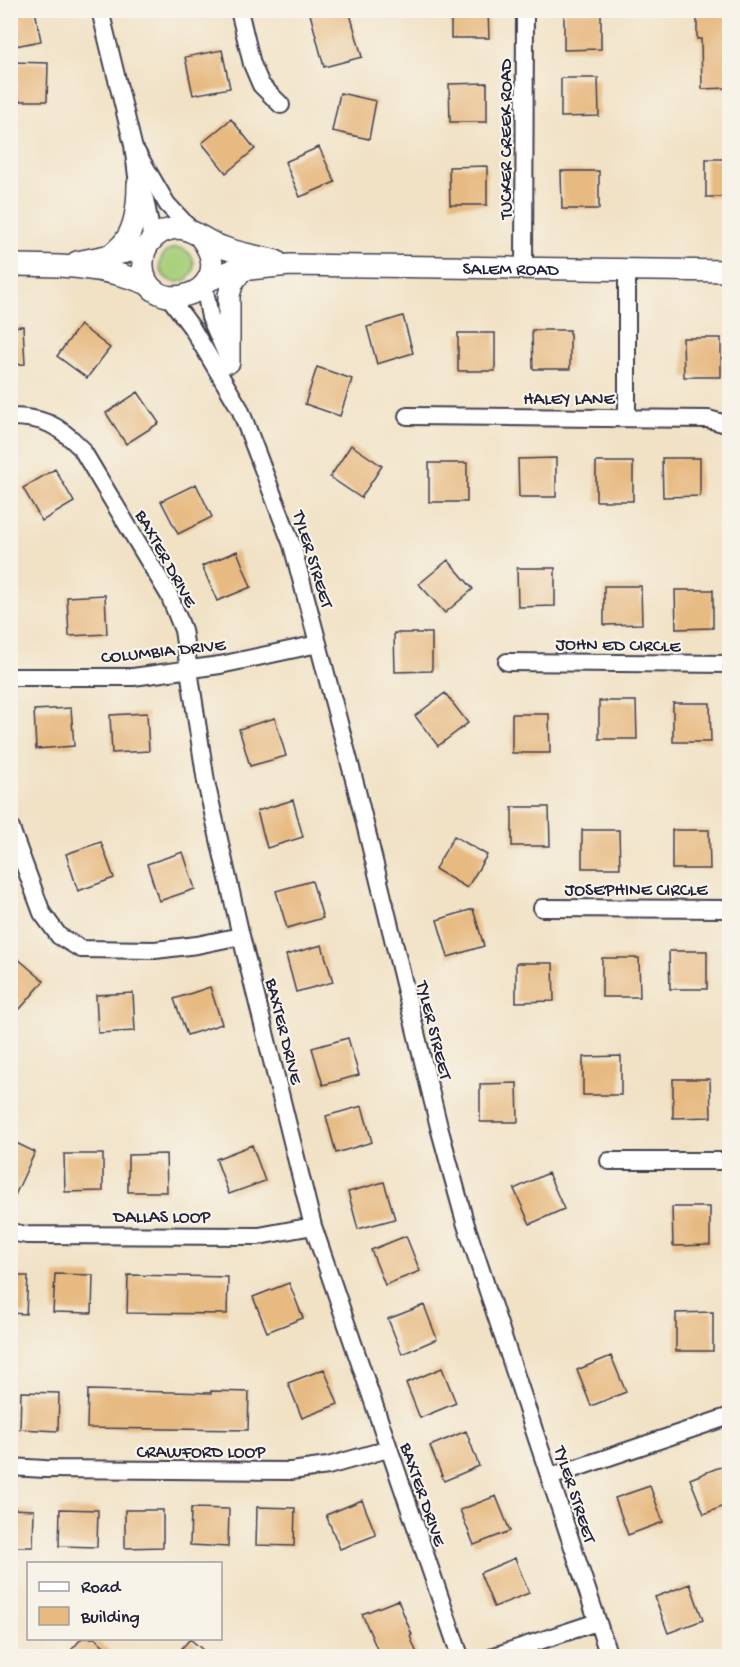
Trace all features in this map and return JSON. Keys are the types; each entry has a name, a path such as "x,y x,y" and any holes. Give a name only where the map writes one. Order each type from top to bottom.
{"main road":[{"path":"111,255 125,242 130,231 138,199 138,184"},
{"path":"10,265 59,265 123,274 148,284 161,294 180,298 191,295 206,283 211,270 212,258 208,248 197,235 176,228 158,234 148,244 142,261 143,272 148,284"},
{"name":"SALEM ROAD","path":"197,235 238,253 290,265"},
{"path":"59,265 111,255 148,244"},
{"name":"SALEM ROAD","path":"206,283 230,272 290,265 729,271"},
{"path":"230,362 229,295 233,282 242,270"}],"street":[{"path":"100,10 133,145 138,184 145,199 150,225 148,244"},
{"path":"239,10 252,64 261,85 281,105"},
{"name":"TUCKER CREEK ROAD","path":"524,268 525,10"},
{"path":"133,145 167,204 197,235"},
{"path":"627,270 627,417"},
{"name":"TYLER STREET","path":"206,283 210,317 230,362 240,409 292,545 356,787 439,1127 465,1222 609,1656"},
{"name":"TYLER STREET","path":"169,297 192,328 240,409"},
{"name":"HALEY LANE","path":"407,416 708,419 729,425"},
{"name":"BAXTER DRIVE","path":"10,417 29,417 61,429 81,448 169,595 183,630 207,782 241,936 313,1226 460,1656"},
{"name":"COLUMBIA DRIVE","path":"10,677 133,677 220,665 318,644"},
{"name":"JOHN ED CIRCLE","path":"507,662 729,664"},
{"path":"10,826 42,913 59,936 81,949 155,950 197,945 241,936"},
{"name":"JOSEPHINE CIRCLE","path":"542,908 729,909"},
{"path":"609,1161 729,1161"},
{"name":"DALLAS LOOP","path":"10,1232 27,1235 259,1236 313,1226"},
{"path":"550,1477 729,1416"},
{"name":"CRAWFORD LOOP","path":"10,1467 291,1471 328,1466 388,1449"},
{"path":"494,1656 597,1622"}],"green space":[{"path":"177,248 189,253 194,265 189,277 177,282 165,277 160,265 165,253"}],"building":[{"path":"10,10 35,10 41,41 10,47"},
{"path":"309,10 349,10 362,57 324,67"},
{"path":"451,10 488,10 489,38 451,38"},
{"path":"697,10 729,10 729,88 702,89 701,39 697,39"},
{"path":"564,11 601,11 601,49 564,50"},
{"path":"222,50 230,88 193,95 185,57"},
{"path":"10,62 48,63 47,101 10,101"},
{"path":"561,78 598,78 599,116 561,117"},
{"path":"487,83 487,122 450,122 449,84"},
{"path":"340,93 376,101 369,139 332,131"},
{"path":"231,119 255,149 226,173 202,143"},
{"path":"319,147 335,182 300,197 285,162"},
{"path":"706,159 729,159 729,197 706,197"},
{"path":"487,166 487,205 450,205 449,167"},
{"path":"561,171 599,171 599,209 562,209"},
{"path":"403,316 413,353 377,364 367,327"},
{"path":"80,325 110,348 87,378 57,356"},
{"path":"23,326 25,364 10,365 10,327"},
{"path":"532,330 570,330 570,369 533,369"},
{"path":"458,333 495,333 495,371 458,371"},
{"path":"683,338 721,338 721,377 684,377"},
{"path":"317,367 352,379 340,416 305,404"},
{"path":"138,392 159,423 126,444 106,413"},
{"path":"351,445 382,466 361,498 330,477"},
{"path":"556,458 556,497 519,497 518,459"},
{"path":"662,458 700,458 700,496 663,497"},
{"path":"596,462 633,462 633,501 596,501"},
{"path":"429,463 467,463 467,502 429,502"},
{"path":"55,469 74,502 42,521 23,488"},
{"path":"196,484 212,517 178,534 161,501"},
{"path":"237,551 251,587 217,601 202,566"},
{"path":"448,560 473,589 445,613 419,584"},
{"path":"517,568 555,568 555,606 518,607"},
{"path":"604,586 641,586 642,624 604,625"},
{"path":"675,590 713,590 713,628 676,629"},
{"path":"105,595 107,634 69,636 67,597"},
{"path":"394,633 432,633 432,671 395,672"},
{"path":"445,693 468,723 438,746 415,716"},
{"path":"599,701 636,701 637,739 599,739"},
{"path":"673,703 710,703 711,742 673,742"},
{"path":"71,708 74,746 36,749 34,710"},
{"path":"147,713 149,751 112,753 110,715"},
{"path":"512,714 549,714 550,753 512,753"},
{"path":"275,718 286,756 250,766 239,729"},
{"path":"293,800 303,837 267,848 257,811"},
{"path":"512,807 549,807 550,846 512,846"},
{"path":"582,830 619,830 620,868 582,868"},
{"path":"672,830 709,830 710,869 672,869"},
{"path":"454,836 487,855 467,888 435,869"},
{"path":"101,842 114,878 78,891 66,854"},
{"path":"183,852 195,889 159,901 147,864"},
{"path":"312,881 323,918 287,928 276,891"},
{"path":"473,909 484,946 448,957 437,920"},
{"path":"322,945 333,982 296,992 286,955"},
{"path":"669,951 707,951 707,989 670,989"},
{"path":"10,952 44,981 20,1009 10,1001"},
{"path":"602,958 639,958 640,997 602,997"},
{"path":"516,963 553,963 554,1001 516,1002"},
{"path":"210,987 222,1024 187,1035 174,999"},
{"path":"133,993 135,1031 98,1033 96,995"},
{"path":"348,1038 359,1075 323,1085 312,1048"},
{"path":"621,1056 621,1095 583,1095 583,1057"},
{"path":"673,1079 710,1079 711,1117 673,1118"},
{"path":"517,1083 518,1122 480,1122 480,1084"},
{"path":"362,1106 372,1142 336,1153 326,1116"},
{"path":"10,1140 35,1152 10,1206"},
{"path":"252,1145 265,1181 229,1194 216,1159"},
{"path":"64,1154 103,1154 103,1191 65,1192"},
{"path":"166,1154 167,1192 128,1192 128,1155"},
{"path":"548,1173 564,1209 530,1224 514,1189"},
{"path":"384,1182 395,1219 358,1229 348,1192"},
{"path":"672,1207 710,1207 710,1245 673,1246"},
{"path":"406,1236 420,1271 385,1285 371,1250"},
{"path":"55,1274 93,1275 92,1313 53,1312"},
{"path":"128,1275 228,1277 227,1314 127,1313"},
{"path":"10,1276 28,1276 26,1314 10,1313"},
{"path":"289,1283 303,1318 267,1332 253,1297"},
{"path":"424,1305 437,1339 402,1354 388,1319"},
{"path":"713,1312 713,1351 676,1351 676,1313"},
{"path":"611,1356 626,1392 591,1406 577,1370"},
{"path":"442,1368 456,1403 420,1418 406,1383"},
{"path":"324,1369 338,1404 302,1418 288,1383"},
{"path":"88,1390 249,1392 248,1430 87,1428"},
{"path":"21,1392 59,1393 58,1431 20,1429"},
{"path":"466,1431 479,1466 444,1481 430,1446"},
{"path":"725,1465 729,1477 729,1504 704,1514 690,1479"},
{"path":"650,1486 663,1522 628,1535 615,1498"},
{"path":"496,1496 510,1531 474,1545 460,1510"},
{"path":"362,1500 376,1535 340,1549 326,1515"},
{"path":"257,1507 295,1508 294,1546 256,1545"},
{"path":"191,1508 229,1509 228,1547 190,1545"},
{"path":"10,1509 34,1510 33,1547 10,1547"},
{"path":"60,1509 98,1510 97,1547 59,1546"},
{"path":"125,1510 163,1510 163,1547 125,1548"},
{"path":"515,1558 529,1593 494,1607 480,1573"},
{"path":"690,1584 703,1620 668,1633 655,1597"},
{"path":"398,1600 418,1656 380,1656 362,1614"},
{"path":"80,1640 97,1640 115,1656 66,1656"},
{"path":"191,1640 210,1656 175,1656"}]}
